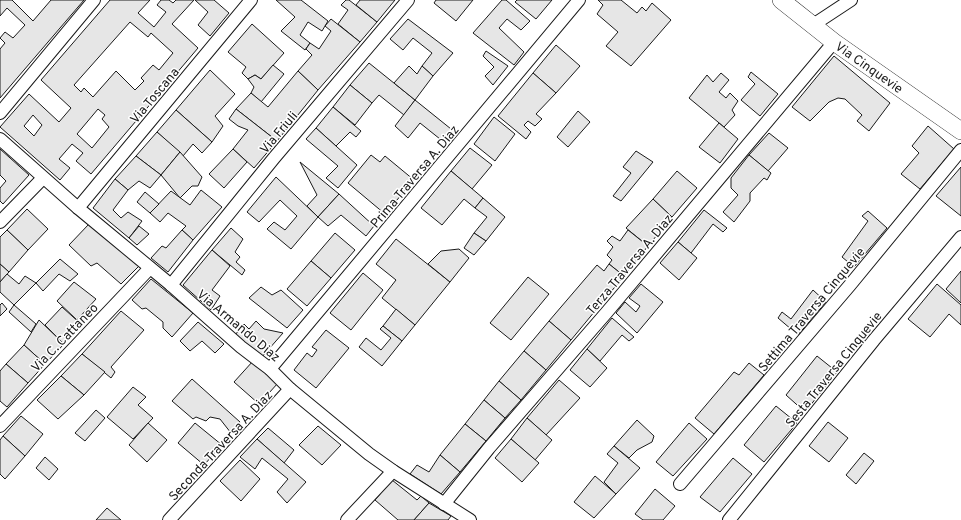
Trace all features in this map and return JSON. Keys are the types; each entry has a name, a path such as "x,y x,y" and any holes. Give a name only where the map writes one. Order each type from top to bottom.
{"street":[{"path":"0,113 94,0"},
{"name":"Via Toscana","path":"78,208 251,0"},
{"name":"Via Friuli","path":"171,285 274,158 408,0"},
{"name":"Prima Traversa A. Diaz","path":"270,370 579,0"},
{"name":"Via Cinquevie","path":"782,0 834,42 961,131"},
{"path":"813,25 851,0"},
{"name":"Terza Traversa A. Diaz","path":"444,504 489,448 607,312 834,42"},
{"name":"Via Armando Diaz","path":"0,139 43,178 171,285 290,389 393,472 470,520"},
{"name":"Settima Traversa Cinquevie","path":"680,484 850,285 961,150"},
{"path":"0,222 43,178"},
{"name":"Sesta Traversa Cinquevie","path":"729,520 874,340 961,237"},
{"name":"Via C. Cattaneo","path":"0,426 150,268"},
{"name":"Seconda Traversa A. Diaz","path":"169,520 290,389"},
{"path":"347,520 393,472"}],"building":[{"path":"0,0 12,0 33,21 51,0 84,0 0,98 0,49 5,43 0,38 5,32 13,38 25,25 7,8 0,16"},
{"path":"110,0 150,0 138,13 154,27 166,12 157,5 161,0 169,0 173,3 176,0 194,0 172,24 198,48 91,174 76,161 83,153 72,144 59,159 70,168 60,180 0,127 29,94 59,122 71,108 41,80","holes":["130,22 148,37 151,33 173,53 159,70 153,65 141,78 144,81 135,90 116,71 93,97 84,88 81,92 74,85","98,109 105,115 102,119 109,127 92,148 77,134","33,115 42,125 34,136 24,126"]},
{"path":"195,0 214,0 229,13 210,36 198,25 208,12"},
{"path":"276,0 301,0 328,21 322,31 308,22 300,35 310,43 305,50 281,31 295,17"},
{"path":"346,0 349,0 377,22 360,42 338,24 348,10 341,5"},
{"path":"360,0 395,0 377,22 356,5"},
{"path":"436,0 473,0 456,21 434,3"},
{"path":"502,0 506,0 530,21 521,30 507,19 499,28 524,52 514,65 473,33"},
{"path":"517,0 552,0 536,19 515,2"},
{"path":"598,0 621,0 637,13 642,7 646,11 652,3 671,20 631,66 606,46 618,32 597,14 603,5"},
{"path":"331,19 360,42 318,90 298,71 312,55 306,49 310,43 319,49 331,31 325,26"},
{"path":"408,19 453,53 433,76 422,66 432,53 413,38 403,50 390,39"},
{"path":"252,24 284,53 261,79 255,75 248,79 242,73 246,67 228,52"},
{"path":"556,45 580,66 556,93 533,73"},
{"path":"486,51 508,66 493,85 485,76 494,67 483,56"},
{"path":"834,56 890,103 869,131 857,121 862,115 845,99 838,98 829,102 810,121 792,107"},
{"path":"369,63 415,100 404,115 379,95 372,103 350,85"},
{"path":"273,65 284,74 261,102 251,93 254,87 248,79 255,75 261,79"},
{"path":"409,66 417,74 422,66 433,76 415,100 394,83"},
{"path":"210,70 235,94 215,116 223,126 212,142 176,110"},
{"path":"298,71 318,90 277,141 236,109 251,93 268,107"},
{"path":"751,72 778,94 760,116 741,100 755,84 748,77"},
{"path":"533,73 556,93 536,114 542,119 535,126 528,121 524,125 531,132 526,139 498,116"},
{"path":"721,73 729,80 719,92 726,98 730,93 738,101 732,110 735,115 724,127 689,98 707,75 713,82"},
{"path":"350,85 372,103 355,125 333,107"},
{"path":"415,100 456,133 445,143 420,123 408,138 395,126"},
{"path":"333,107 361,131 356,137 350,132 336,146 316,128"},
{"path":"236,109 277,141 254,168 233,149 248,130 238,126 229,119"},
{"path":"176,110 212,142 202,153 193,144 183,156 157,132"},
{"path":"578,111 590,122 568,147 557,137"},
{"path":"494,117 515,134 495,161 474,144"},
{"path":"719,123 738,139 720,163 699,147"},
{"path":"928,126 954,149 920,189 901,174 919,153 912,146"},
{"path":"316,128 357,165 338,188 326,178 338,166 306,139"},
{"path":"157,132 180,152 161,175 136,156"},
{"path":"769,133 788,148 768,171 749,155"},
{"path":"470,148 492,165 472,189 451,171"},
{"path":"0,149 29,175 3,204 0,201 0,188 6,181 0,175"},
{"path":"233,149 247,162 224,188 209,174"},
{"path":"636,151 653,162 621,201 613,196 631,173 623,167"},
{"path":"180,152 202,177 198,186 192,186 180,198 161,175"},
{"path":"371,155 380,162 385,156 414,180 385,214 348,183"},
{"path":"749,155 771,173 767,180 764,178 750,193 750,201 734,222 723,212 738,195 731,188 731,178"},
{"path":"136,156 161,175 150,188 139,181 128,190 115,179"},
{"path":"300,162 339,194 318,217 307,206 317,195"},
{"path":"961,167 961,216 936,196"},
{"path":"451,171 483,198 475,208 464,199 442,225 421,208"},
{"path":"677,171 697,188 672,217 653,199"},
{"path":"276,177 318,217 291,249 267,229 274,222 285,230 297,216 280,200 259,222 247,212"},
{"path":"115,179 128,190 113,210 121,218 128,212 142,221 129,238 93,208"},
{"path":"201,190 222,207 193,240 182,230 186,226 168,213 160,222 150,213 171,191 190,205"},
{"path":"145,192 159,204 150,213 137,202"},
{"path":"339,194 374,226 366,236 341,215 328,226 318,217"},
{"path":"483,198 505,217 486,241 474,233 487,217 475,208"},
{"path":"653,199 672,217 648,246 626,228"},
{"path":"27,209 48,229 28,250 7,230"},
{"path":"704,210 727,228 723,232 713,224 691,253 678,242"},
{"path":"868,211 887,228 854,267 842,257 868,221 862,216"},
{"path":"89,224 139,266 121,284 97,263 91,266 69,245"},
{"path":"139,226 149,234 137,245 129,238"},
{"path":"231,228 243,239 235,252 240,257 236,262 245,270 242,275 212,250"},
{"path":"7,230 28,250 9,272 0,264 0,237"},
{"path":"182,230 193,240 168,272 151,258 162,246 166,248"},
{"path":"628,230 648,246 624,276 609,264 612,260 607,255 613,247 607,241 612,236 620,241"},
{"path":"335,233 355,250 331,278 311,261"},
{"path":"474,233 486,241 474,255 464,248"},
{"path":"396,239 450,282 415,325 382,298 396,280 376,264"},
{"path":"678,242 697,258 679,280 660,263"},
{"path":"459,249 469,258 450,282 428,264 441,251"},
{"path":"212,250 230,266 212,290 220,296 211,310 183,285"},
{"path":"60,259 78,274 70,281 59,274 43,291 36,283"},
{"path":"311,261 331,278 307,306 287,289"},
{"path":"0,264 9,272 0,282"},
{"path":"609,264 624,276 571,340 549,321 597,265 604,271"},
{"path":"961,271 961,303 946,289"},
{"path":"363,273 383,290 351,330 330,313"},
{"path":"7,274 19,284 25,276 36,283 14,305 0,292 0,282"},
{"path":"528,277 549,294 511,340 490,323"},
{"path":"151,279 193,313 172,337 163,328 163,322 146,308 142,309 132,300"},
{"path":"74,282 96,299 77,320 57,301"},
{"path":"641,284 663,302 637,333 616,313 625,302 636,312 640,306 629,298"},
{"path":"937,284 961,305 961,325 949,314 930,337 908,319"},
{"path":"261,287 272,295 281,290 303,310 287,328 249,298"},
{"path":"813,290 826,302 798,335 778,318 782,312 791,319"},
{"path":"2,303 7,309 0,316 0,305"},
{"path":"14,305 36,324 31,332 9,312"},
{"path":"62,307 82,325 64,344 45,325"},
{"path":"396,309 415,325 402,341 383,326"},
{"path":"121,311 144,330 111,367 115,372 111,378 82,354"},
{"path":"612,318 634,337 629,341 622,335 600,361 587,349"},
{"path":"39,320 64,344 45,364 24,345"},
{"path":"256,321 264,329 283,333 261,358 235,335 244,324 249,329"},
{"path":"549,321 571,340 546,370 524,351"},
{"path":"198,322 224,344 215,353 202,341 190,351 180,341"},
{"path":"383,326 402,341 382,366 359,347 366,338 381,350 391,338 380,329"},
{"path":"326,330 349,348 316,388 294,370 307,353 312,357 317,350 312,347"},
{"path":"24,345 45,364 28,383 6,364"},
{"path":"587,349 607,368 590,387 570,370"},
{"path":"524,351 546,370 521,400 499,381"},
{"path":"82,354 105,372 84,395 61,376"},
{"path":"817,356 837,372 805,412 786,395"},
{"path":"253,361 278,383 259,404 234,382"},
{"path":"749,363 764,375 714,434 695,418 734,372 739,375"},
{"path":"6,364 28,383 7,407 0,401 0,371"},
{"path":"61,376 84,395 58,419 37,400"},
{"path":"192,379 240,422 231,433 220,419 210,417 206,421 196,417 193,419 172,401"},
{"path":"559,380 580,398 546,435 527,418"},
{"path":"499,381 521,400 505,418 484,400"},
{"path":"133,387 146,397 138,405 153,418 133,439 107,417"},
{"path":"484,400 505,418 486,441 465,424"},
{"path":"776,406 797,423 764,462 744,445"},
{"path":"96,410 105,418 85,441 75,433"},
{"path":"21,416 43,434 25,456 3,436"},
{"path":"527,418 552,440 535,460 511,439"},
{"path":"637,420 654,436 652,442 637,450 629,458 614,446"},
{"path":"828,422 848,438 829,462 809,446"},
{"path":"148,423 167,440 147,462 129,445"},
{"path":"195,423 222,445 204,465 178,443"},
{"path":"689,423 707,439 673,476 656,462"},
{"path":"465,424 486,441 460,472 440,455"},
{"path":"318,426 341,445 322,465 299,445"},
{"path":"268,428 294,450 284,463 257,439"},
{"path":"3,436 25,456 5,479 0,474 0,440"},
{"path":"257,439 306,482 287,503 277,492 288,479 262,458 255,469 240,457"},
{"path":"511,439 539,463 522,482 495,458"},
{"path":"614,446 640,468 616,494 604,482 618,463 607,454"},
{"path":"864,453 874,461 856,484 846,475"},
{"path":"440,455 460,472 441,494 410,474 417,465 429,472"},
{"path":"45,457 58,469 49,480 36,468"},
{"path":"733,458 752,474 720,512 700,497"},
{"path":"240,460 260,479 241,501 220,481"},
{"path":"595,476 616,494 594,518 574,502"},
{"path":"392,480 417,500 421,496 429,503 414,520 398,520 375,500"},
{"path":"655,489 675,506 663,520 643,520 635,514"},
{"path":"429,503 451,516 448,520 414,520"},
{"path":"107,508 121,520 96,520"}]}
